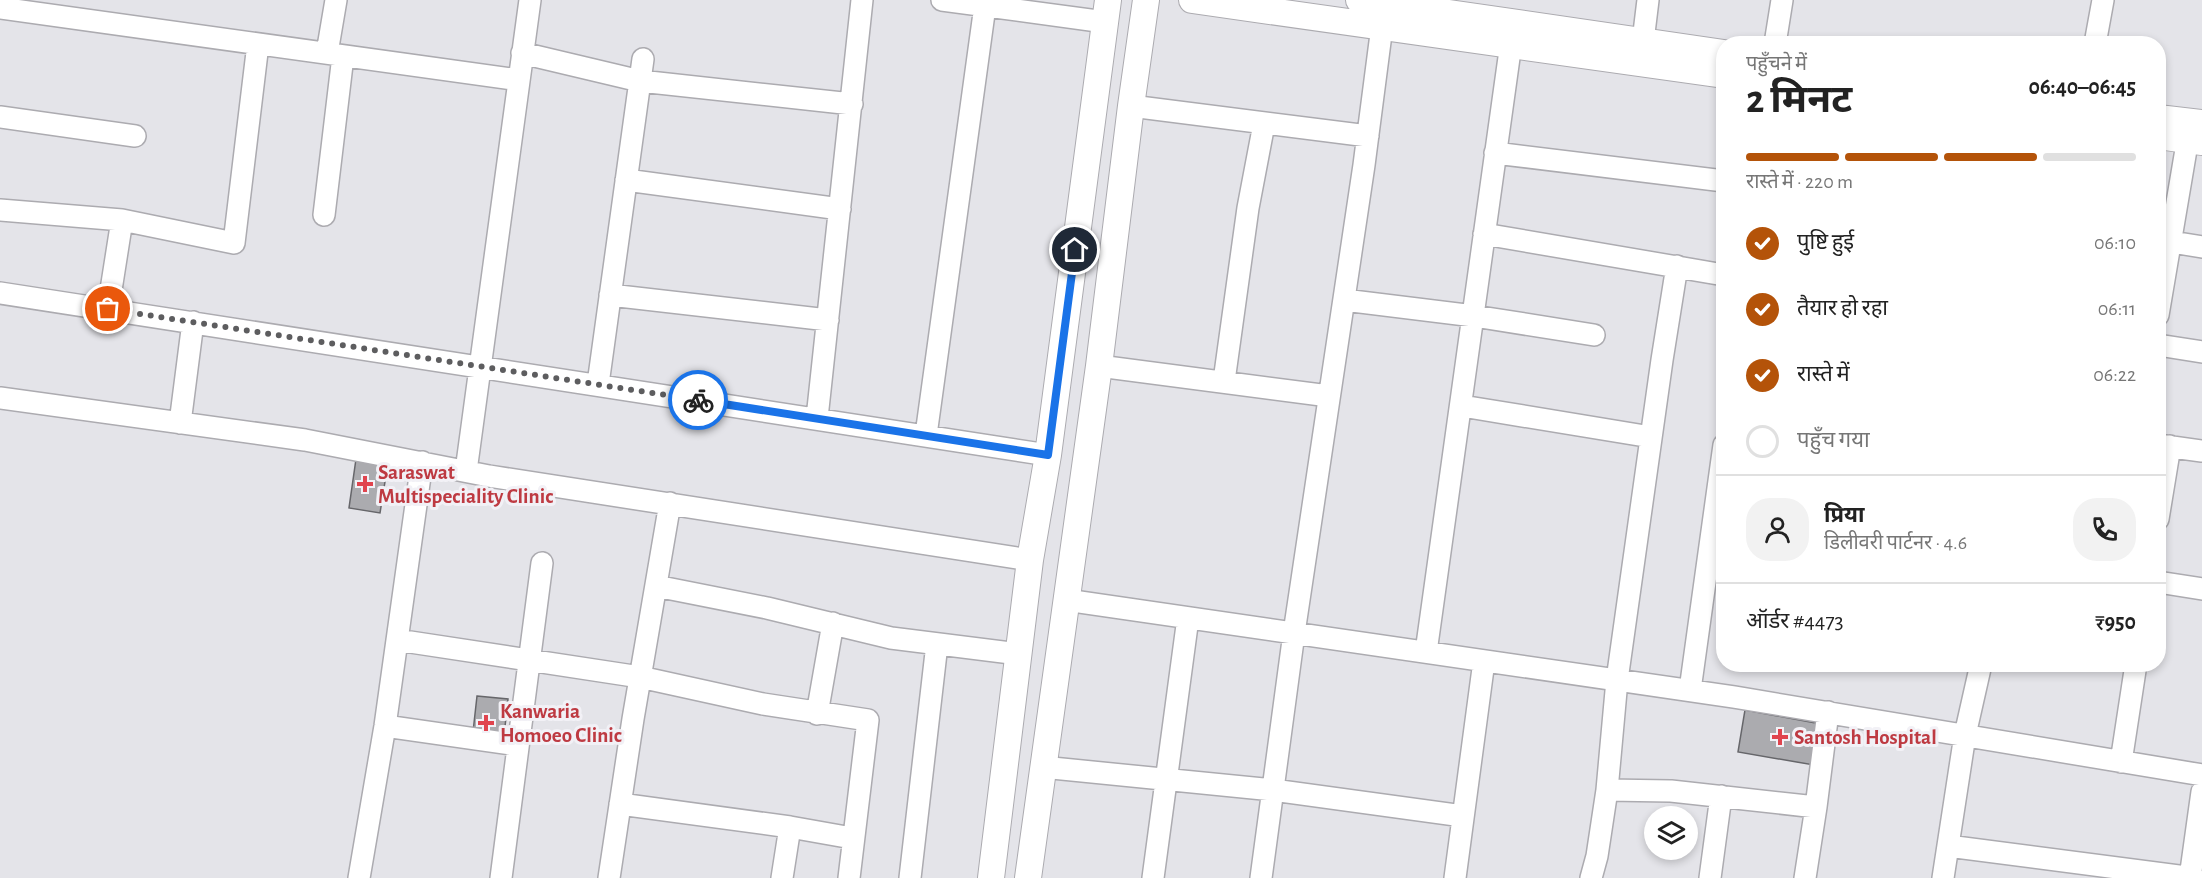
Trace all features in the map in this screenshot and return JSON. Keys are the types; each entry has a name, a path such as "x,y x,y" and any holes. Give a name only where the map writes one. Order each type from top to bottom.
{"street":[{"path":"324,215 335,55 336,0"},
{"path":"466,471 530,0"},
{"path":"817,418 862,0"},
{"path":"942,0 985,6 1106,11 1048,455 1030,560 992,878"},
{"path":"1028,878 1100,366 1146,0"},
{"path":"1192,0 1383,15 1513,34 1716,73"},
{"path":"1359,0 1383,15"},
{"path":"1642,42 1648,0"},
{"path":"1776,36 1782,0"},
{"path":"2096,36 2103,0"},
{"path":"926,435 985,6"},
{"path":"0,8 519,80"},
{"path":"1262,878 1294,633 1368,136 1383,15"},
{"path":"1513,34 1642,42 1716,53"},
{"path":"1426,652 1513,34"},
{"path":"0,210 122,220 234,243 258,44"},
{"path":"522,53 640,81 852,104"},
{"path":"598,384 643,59"},
{"path":"1131,106 1368,136"},
{"path":"0,117 135,136"},
{"path":"2166,121 2195,132"},
{"path":"1224,381 1248,208 1264,124"},
{"path":"2166,135 2195,132"},
{"path":"2166,273 2195,132"},
{"path":"1495,153 1716,180"},
{"path":"626,180 840,209"},
{"path":"108,309 122,220"},
{"path":"1484,234 1716,273"},
{"path":"2172,242 2202,246"},
{"path":"1591,878 1597,856 1617,680 1677,266"},
{"path":"0,293 1048,455"},
{"path":"610,295 828,320"},
{"path":"1344,300 1474,316 1594,335"},
{"path":"180,423 193,322"},
{"path":"2166,346 2202,352"},
{"path":"1100,366 1329,396"},
{"path":"0,398 305,440 466,471 1030,560"},
{"path":"1462,406 1651,437"},
{"path":"2166,446 2202,451"},
{"path":"359,878 385,726 422,462"},
{"path":"609,878 670,503"},
{"path":"1690,690 1716,544"},
{"path":"501,878 542,563"},
{"path":"2166,583 2202,589"},
{"path":"656,586 767,608 891,638 1019,654"},
{"path":"1066,600 1690,690 2202,775"},
{"path":"1153,878 1188,618"},
{"path":"817,714 833,623"},
{"path":"397,640 640,677 763,704 868,720 849,878"},
{"path":"910,878 936,644"},
{"path":"1455,878 1484,661"},
{"path":"1942,878 1965,735 1979,672"},
{"path":"2121,762 2135,672"},
{"path":"1805,878 1828,712"},
{"path":"385,726 518,745"},
{"path":"1042,766 1273,790 1463,816"},
{"path":"1606,790 1671,791 1816,807"},
{"path":"1948,846 2191,878 2202,792"},
{"path":"1710,878 1721,796"},
{"path":"620,804 790,827 852,838"},
{"path":"782,878 790,827"}],"building":[{"path":"356,459 388,463 380,513 349,508"},
{"path":"477,696 508,699 504,736 473,732"},
{"path":"1745,710 1821,724 1814,765 1738,752"}],"way so far":[{"path":"108,309 698,400"}],"place":[{"name":"Saraswat Multispeciality Clinic","path":"365,484"},
{"name":"Kanwaria Homoeo Clinic","path":"486,723"},
{"name":"Santosh Hospital","path":"1780,737"}],"route":[{"path":"698,400 1048,455 1075,250"}]}
